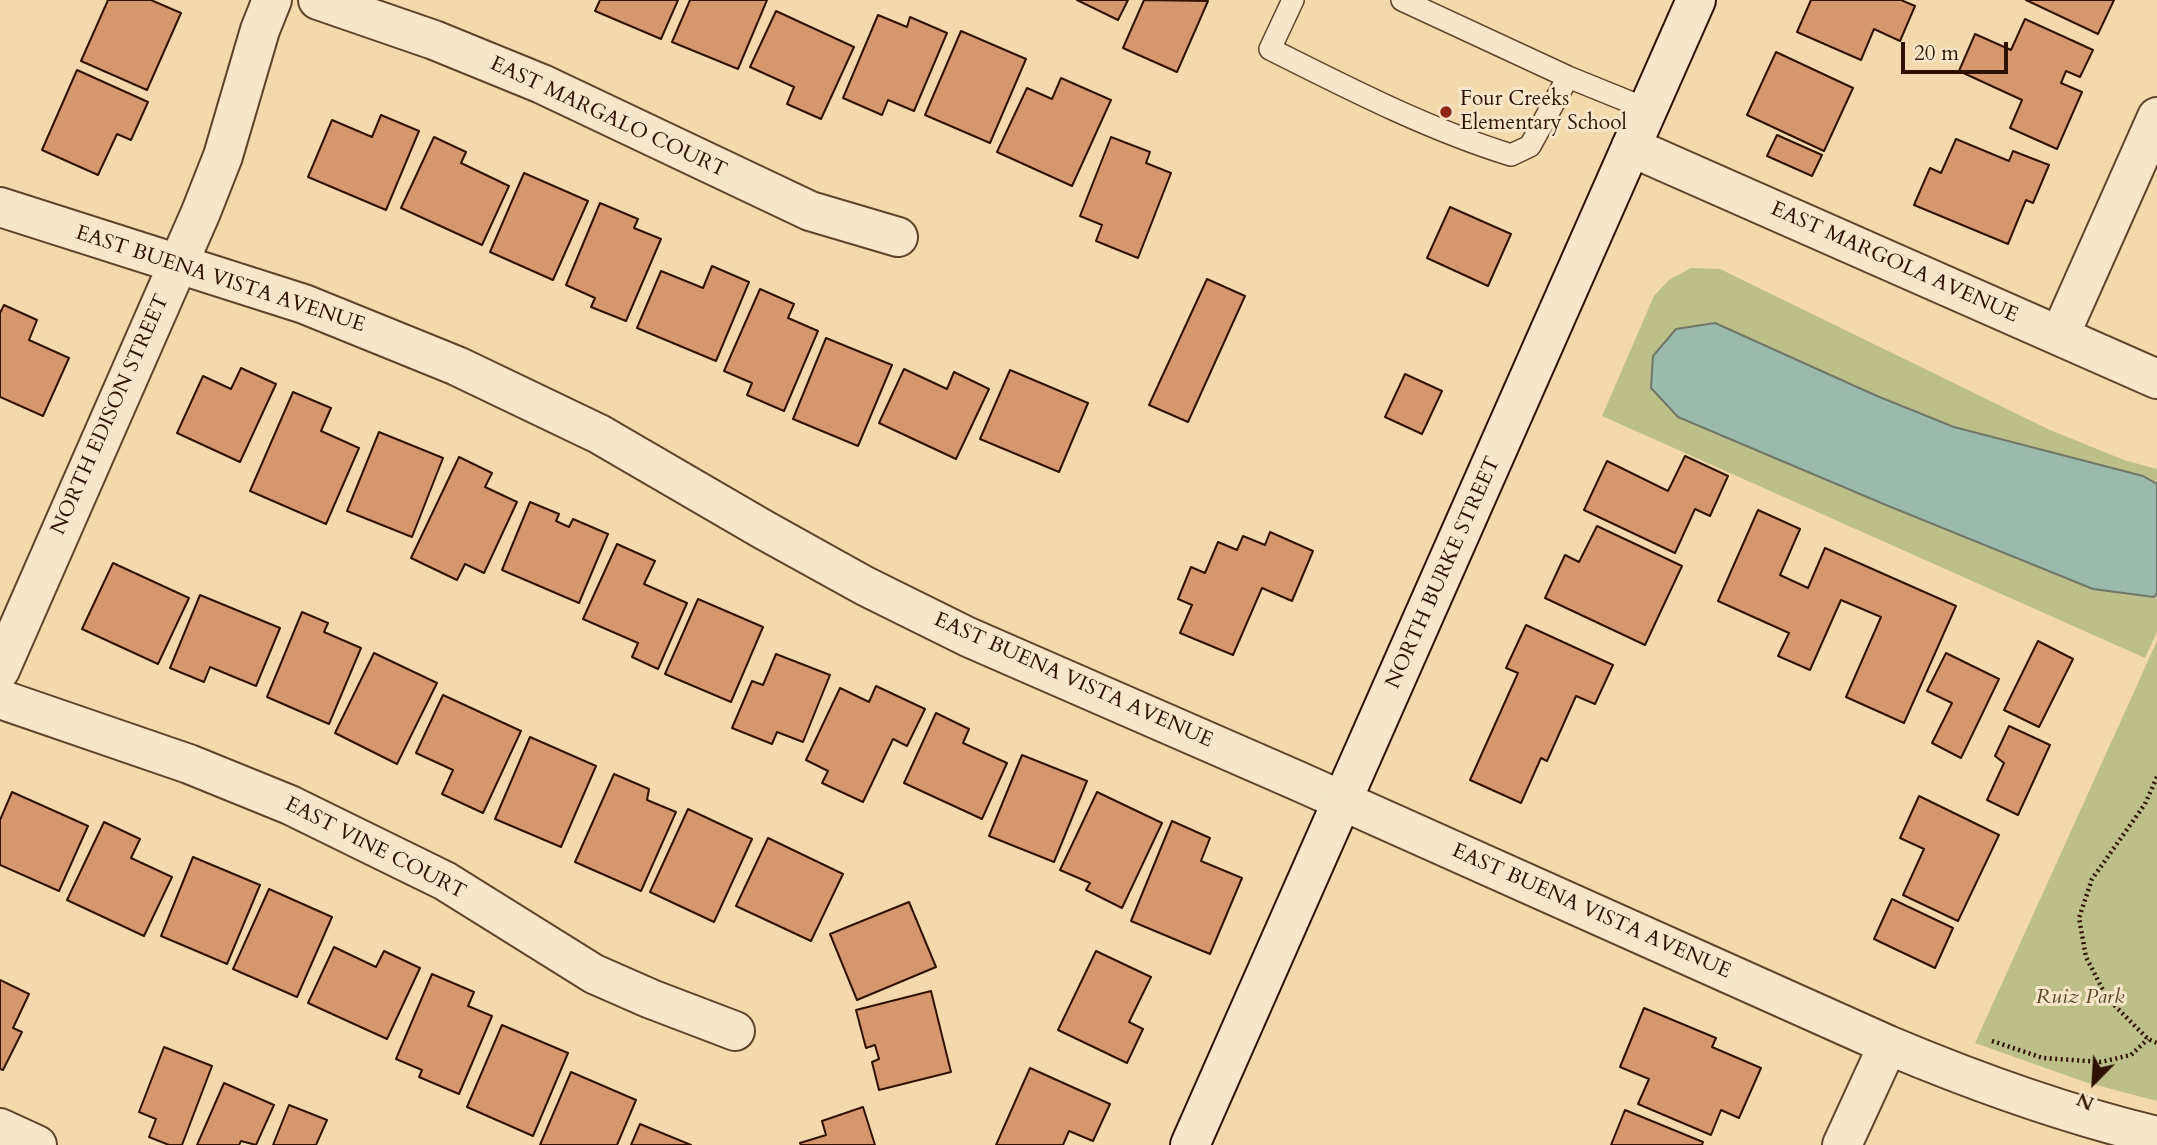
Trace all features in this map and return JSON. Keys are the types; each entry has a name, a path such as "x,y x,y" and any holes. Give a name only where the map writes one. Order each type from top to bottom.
{"street":[{"name":"NORTH EDISON STREET","path":"0,670 223,156 260,30 272,0"},
{"name":"EAST MARGALO COURT","path":"318,0 434,40 542,84 810,211 898,237"},
{"name":"NORTH BURKE STREET","path":"1190,1145 1696,0"},
{"path":"2060,335 2157,117"},
{"name":"EAST MARGOLA AVENUE","path":"1630,147 2157,379"},
{"name":"EAST BUENA VISTA AVENUE","path":"0,207 304,304 457,366 599,433 787,543 968,638 1344,801 1888,1045 1967,1078 2040,1103 2105,1124 2157,1136"},
{"name":"EAST VINE COURT","path":"0,699 189,764 290,805 445,881 594,974 735,1031"},
{"path":"1842,1145 1888,1045"},
{"path":"0,1128 37,1145"}],"lane":[{"path":"1293,0 1270,49 1370,99 1477,144 1511,155 1530,146 1568,77"},
{"path":"1402,0 1568,77 1647,109"}],"path":[{"path":"2157,777 2145,804 2092,879 2079,918 2086,957 2107,998 2148,1040 2157,1043"},
{"path":"1992,1041 2043,1058 2101,1062 2131,1055 2148,1040"}],"green space":[{"path":"1691,268 1720,269 2050,430 2124,460 2157,469 2157,632 2145,658 1602,416 1654,296 1669,280"},
{"name":"Ruiz Park","path":"2157,641 2157,1101 2085,1082 1975,1043"}],"shaded area":[{"path":"1715,323 1877,396 1954,427 2143,476 2157,484 2157,593 2154,597 2093,589 1678,417 1651,388 1653,356 1676,329"}],"building":[{"path":"108,0 151,0 181,13 147,90 81,61"},
{"path":"600,0 678,0 661,39 595,11"},
{"path":"690,0 767,0 738,69 672,42"},
{"path":"1077,0 1128,0 1118,20"},
{"path":"1144,0 1208,1 1177,72 1123,48"},
{"path":"1811,0 1901,0 1915,6 1900,41 1874,29 1861,60 1797,32"},
{"path":"2026,0 2114,0 2098,34"},
{"path":"776,11 854,47 821,119 787,104 794,87 750,67"},
{"path":"878,15 907,27 910,17 947,33 914,111 888,100 882,115 843,98"},
{"path":"2025,19 2093,50 2080,77 2066,71 2061,83 2082,92 2057,149 2010,128 2022,100 1959,71 1975,34 2011,50"},
{"path":"961,31 1026,59 990,143 925,115"},
{"path":"1776,52 1853,88 1824,151 1747,115"},
{"path":"77,70 148,102 131,140 117,134 98,175 42,150"},
{"path":"1061,78 1111,100 1072,186 997,152 1027,88 1052,99"},
{"path":"381,115 419,131 386,210 308,177 332,120 372,137"},
{"path":"1777,135 1822,155 1812,176 1767,156"},
{"path":"434,137 466,152 461,163 509,186 482,245 401,208"},
{"path":"1111,137 1150,152 1146,163 1171,173 1138,258 1096,241 1102,225 1080,216"},
{"path":"1956,139 2009,161 2013,151 2049,165 2033,203 2026,200 2008,244 1914,205 1930,168 1941,173"},
{"path":"524,173 588,201 553,280 490,252"},
{"path":"600,203 638,219 634,228 661,239 626,321 591,307 595,298 566,285"},
{"path":"1450,207 1511,234 1488,286 1427,258"},
{"path":"712,266 749,282 716,361 637,328 661,271 703,288"},
{"path":"1207,279 1245,296 1188,422 1149,405"},
{"path":"760,289 794,304 788,318 818,331 784,411 747,395 752,383 724,371"},
{"path":"4,305 37,320 29,340 69,358 43,416 0,397 0,313"},
{"path":"826,338 892,365 858,446 793,419"},
{"path":"241,368 276,384 240,462 177,433 203,376 231,389"},
{"path":"904,369 947,389 954,372 989,389 956,459 879,423"},
{"path":"1010,370 1088,403 1059,472 980,439"},
{"path":"1405,374 1442,391 1422,434 1385,417"},
{"path":"293,392 331,408 321,431 359,448 326,524 250,491"},
{"path":"379,432 443,458 412,537 347,511"},
{"path":"1685,456 1728,476 1710,516 1695,509 1675,553 1584,510 1607,461 1668,491"},
{"path":"459,457 492,473 485,487 517,502 484,573 465,564 457,580 411,558"},
{"path":"530,502 559,514 556,521 569,527 573,519 608,534 579,603 502,570"},
{"path":"1758,510 1800,529 1780,575 1808,588 1825,548 1956,606 1904,723 1846,697 1881,617 1841,600 1810,670 1778,656 1789,633 1718,601"},
{"path":"1597,526 1682,566 1645,645 1545,598 1565,555 1579,562"},
{"path":"1270,532 1313,551 1292,601 1262,588 1233,655 1180,633 1192,605 1178,599 1191,567 1205,573 1218,542 1237,550 1243,536 1265,545"},
{"path":"617,544 655,561 644,584 687,603 658,669 632,657 638,643 583,619"},
{"path":"113,563 189,598 158,664 82,629"},
{"path":"200,595 280,628 256,686 210,667 204,682 170,668"},
{"path":"698,599 763,627 731,702 665,674"},
{"path":"302,612 328,623 324,632 361,648 329,724 267,697"},
{"path":"1526,625 1613,665 1595,704 1576,696 1547,761 1541,758 1521,803 1470,780 1518,673 1506,668"},
{"path":"2038,641 2073,659 2039,727 2004,710"},
{"path":"374,653 437,683 397,764 335,733"},
{"path":"1946,653 1999,679 1961,758 1932,743 1952,703 1927,691"},
{"path":"776,654 830,675 803,742 777,732 772,744 732,728 752,681 763,685"},
{"path":"876,686 925,709 907,746 893,739 863,802 822,783 828,771 806,760 840,688 869,702"},
{"path":"443,695 521,731 483,813 442,794 453,770 416,753"},
{"path":"936,713 969,729 963,743 1007,763 982,819 904,783"},
{"path":"2009,726 2050,745 2018,815 1987,800 2004,763 1995,756"},
{"path":"530,737 596,766 561,847 495,819"},
{"path":"1022,755 1087,781 1054,862 989,836"},
{"path":"614,774 649,789 647,800 676,812 641,891 575,862"},
{"path":"12,792 88,826 59,891 0,865 0,820"},
{"path":"1097,792 1162,823 1122,908 1086,890 1090,883 1060,870"},
{"path":"1919,796 1999,835 1958,921 1903,895 1924,849 1900,838"},
{"path":"688,809 752,839 714,922 650,892"},
{"path":"1172,821 1210,838 1201,861 1242,878 1210,954 1131,921"},
{"path":"104,822 140,839 131,858 172,877 144,936 67,900"},
{"path":"768,838 843,874 811,941 736,906"},
{"path":"193,857 260,885 227,964 161,936"},
{"path":"269,889 332,917 297,997 233,969"},
{"path":"1892,899 1953,928 1935,968 1874,939"},
{"path":"909,902 936,967 857,1000 830,934"},
{"path":"334,947 376,967 384,951 420,968 387,1039 308,1003"},
{"path":"1096,951 1151,977 1129,1022 1143,1029 1127,1063 1058,1030"},
{"path":"432,974 474,992 468,1006 492,1016 459,1094 419,1077 422,1070 396,1059"},
{"path":"0,980 29,994 13,1028 22,1032 3,1070 0,1069"},
{"path":"931,991 951,1072 879,1090 872,1062 879,1059 875,1045 866,1048 856,1010"},
{"path":"1644,1008 1716,1038 1712,1047 1761,1068 1739,1118 1721,1110 1711,1135 1638,1104 1649,1079 1620,1067"},
{"path":"502,1025 568,1053 533,1136 467,1107"},
{"path":"164,1047 212,1066 182,1145 169,1145 149,1137 156,1119 139,1112"},
{"path":"1030,1068 1110,1104 1093,1141 1069,1131 1063,1145 996,1145"},
{"path":"571,1072 636,1100 617,1145 540,1145"},
{"path":"224,1083 274,1105 256,1145 241,1141 239,1145 197,1145"},
{"path":"289,1105 327,1120 316,1145 273,1145"},
{"path":"863,1107 875,1145 801,1145 800,1143 826,1135 822,1121"},
{"path":"1625,1110 1703,1142 1702,1145 1611,1145"},
{"path":"640,1124 691,1145 631,1145"}],"place":[{"name":"Four Creeks Elementary School","path":"1446,112"}]}
